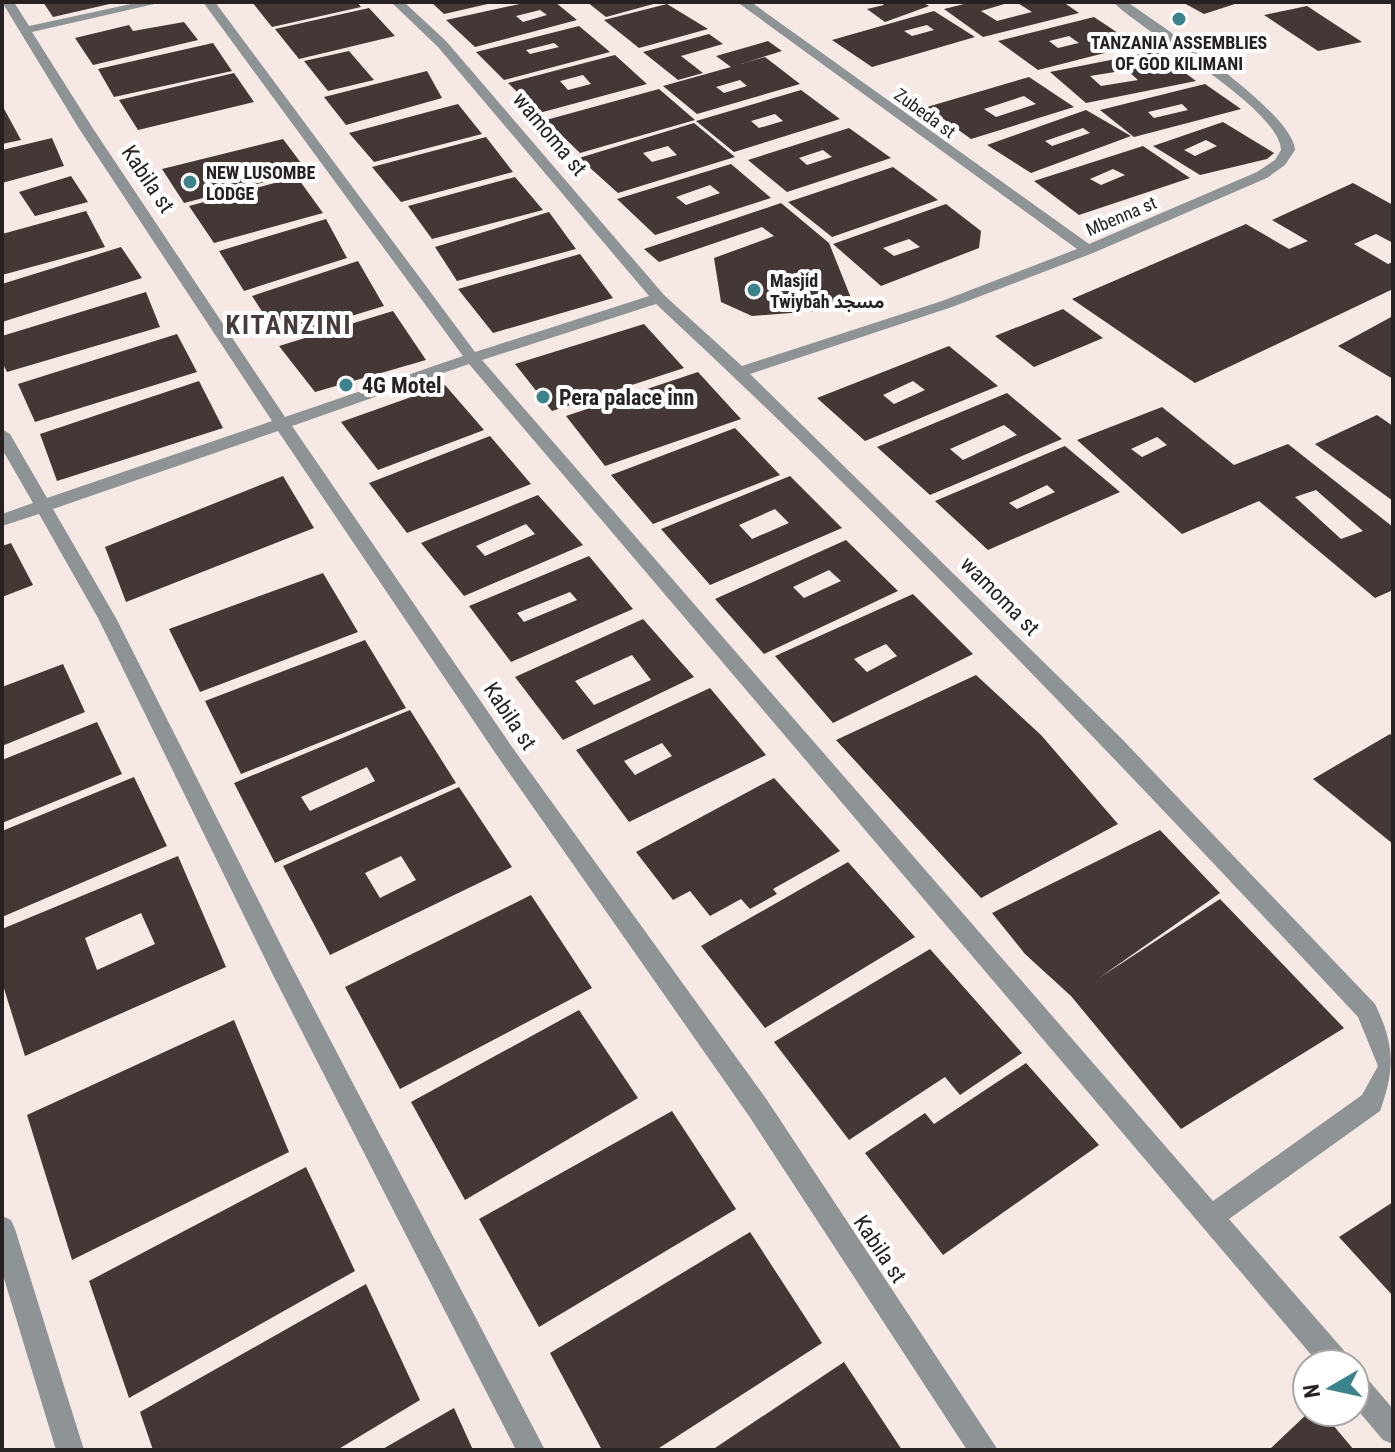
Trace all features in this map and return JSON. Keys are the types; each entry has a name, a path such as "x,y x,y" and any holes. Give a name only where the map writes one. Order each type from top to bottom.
{"street":[{"name":"Kabila st","path":"8,2 85,127 282,424 505,752 758,1108 984,1450"},
{"path":"25,30 157,2"},
{"path":"209,2 472,358 1324,1348"},
{"name":"wamoma st","path":"397,2 442,44 659,298 739,372 1114,743 1367,1011 1390,1067 1371,1103 1213,1216"},
{"name":"Zubeda st","path":"743,2 1088,250"},
{"name":"Mbenna st","path":"739,372 947,304 1088,250 1262,175 1286,158 1289,147 1284,132 1233,86 1119,2"},
{"path":"2,520 472,358 659,298"},
{"path":"2,434 107,618 282,970 531,1450"},
{"path":"2,1229 70,1450"},
{"path":"1371,1405 1393,1430"}],"building":[{"path":"43,2 114,2 114,3 53,17"},
{"path":"252,2 357,2 361,7 272,27"},
{"path":"431,2 492,2 492,3 444,14"},
{"path":"529,2 555,2 577,20 475,47 446,20","holes":["540,10 547,15 523,22 516,16"]},
{"path":"587,2 657,2 657,3 606,17"},
{"path":"880,2 922,2 929,6 885,22 867,9 884,5"},
{"path":"972,2 1011,2 981,11 997,21 1032,12 1016,2 1063,2 1079,13 983,37 944,9"},
{"path":"1182,2 1238,2 1238,3 1204,14"},
{"path":"667,4 708,29 639,48 604,20"},
{"path":"1307,6 1362,42 1318,51 1264,15"},
{"path":"369,8 395,36 299,59 275,29"},
{"path":"934,11 975,37 872,67 832,40","holes":["927,25 934,30 912,36 904,31"]},
{"path":"1094,17 1136,45 1038,70 998,41","holes":["1069,36 1079,43 1058,48 1049,41"]},
{"path":"184,22 198,40 93,65 75,38 129,25 133,31"},
{"path":"579,26 610,52 504,80 476,52","holes":["554,43 559,47 530,54 526,50"]},
{"path":"709,34 723,44 681,56 703,73 678,80 643,52"},
{"path":"768,41 782,51 741,64 765,57 800,84 697,114 663,86 731,67 716,56","holes":["740,80 747,86 724,93 716,87"]},
{"path":"213,43 232,71 114,97 98,69"},
{"path":"349,51 374,80 328,91 304,61"},
{"path":"1156,51 1196,81 1086,103 1050,72","holes":["1127,70 1138,80 1101,86 1090,76"]},
{"path":"615,55 647,84 539,113 508,83","holes":["583,75 591,84 568,90 560,81"]},
{"path":"427,71 442,98 346,125 324,97"},
{"path":"234,73 254,102 138,130 119,100"},
{"path":"1029,77 1074,107 971,139 927,107","holes":["1024,96 1036,104 996,117 984,109"]},
{"path":"1205,84 1241,109 1134,137 1100,110","holes":["1182,104 1188,110 1154,118 1148,112"]},
{"path":"659,89 695,120 580,153 546,120"},
{"path":"801,90 840,119 734,152 696,121","holes":["775,114 783,121 759,128 751,121"]},
{"path":"458,104 482,134 374,162 349,133"},
{"path":"2,105 21,140 2,144"},
{"path":"1086,110 1131,136 1031,173 987,145","holes":["1083,128 1090,133 1052,146 1045,141"]},
{"path":"1223,122 1274,153 1267,159 1200,175 1153,146","holes":["1206,140 1217,146 1195,156 1184,150"]},
{"path":"694,123 735,157 618,193 579,158","holes":["668,146 677,155 652,162 643,153"]},
{"path":"849,128 891,158 787,192 748,160","holes":["823,150 832,157 807,165 799,158"]},
{"path":"486,137 513,172 401,202 372,167"},
{"path":"52,138 64,166 2,183 2,150"},
{"path":"283,139 307,171 184,203 162,169"},
{"path":"1143,146 1190,178 1079,215 1034,181","holes":["1113,169 1125,175 1101,185 1090,179"]},
{"path":"731,164 771,198 655,235 617,199","holes":["710,185 720,193 686,205 676,197"]},
{"path":"893,167 938,200 832,237 788,202"},
{"path":"71,176 88,202 35,216 19,192"},
{"path":"297,177 323,213 214,243 189,206"},
{"path":"515,177 543,210 432,239 408,206"},
{"path":"1353,183 1393,205 1393,243 1376,234 1354,244 1388,264 1393,262 1393,289 1195,383 1072,299 1246,224 1289,249 1308,241 1272,220"},
{"path":"781,203 829,243 855,308 752,316 721,302 714,258 774,236 762,227 659,262 644,249"},
{"path":"946,204 981,231 979,248 881,286 833,244","holes":["909,239 920,247 894,256 883,248"]},
{"path":"86,211 105,247 2,275 2,234"},
{"path":"549,212 576,249 457,281 435,247"},
{"path":"326,219 347,258 244,291 219,251"},
{"path":"121,247 142,278 2,322 2,284"},
{"path":"580,254 613,298 493,333 458,289"},
{"path":"358,261 384,306 279,338 252,296"},
{"path":"146,292 160,327 7,372 2,362 2,336"},
{"path":"1063,309 1103,338 1034,367 995,336"},
{"path":"393,311 426,360 315,392 279,346"},
{"path":"1393,316 1393,379 1338,346"},
{"path":"644,324 684,368 552,411 515,364"},
{"path":"177,334 197,372 35,422 18,384"},
{"path":"949,346 998,386 865,441 817,398","holes":["913,381 925,390 894,404 883,395"]},
{"path":"698,372 741,419 605,466 566,416"},
{"path":"199,381 223,428 57,481 40,434"},
{"path":"445,385 484,430 378,470 341,422"},
{"path":"1007,393 1062,439 930,495 877,447","holes":["1004,425 1017,435 963,460 950,449"]},
{"path":"1162,407 1234,465 1288,444 1393,527 1393,590 1375,598 1259,501 1182,534 1077,440","holes":["1157,437 1167,445 1142,457 1131,449","1316,490 1363,531 1341,539 1295,497"]},
{"path":"1377,415 1393,426 1393,501 1315,444"},
{"path":"735,428 780,475 653,524 611,475"},
{"path":"490,436 531,484 407,533 369,483"},
{"path":"1065,446 1120,492 988,550 935,501","holes":["1047,485 1055,492 1017,509 1009,503"]},
{"path":"283,476 314,528 126,602 105,547"},
{"path":"790,476 842,528 710,585 661,529","holes":["775,509 789,523 752,539 739,525"]},
{"path":"538,495 583,545 464,596 421,543","holes":["526,524 535,534 485,556 476,546"]},
{"path":"846,540 898,591 764,654 715,599","holes":["829,570 841,581 804,598 793,587"]},
{"path":"11,543 33,585 2,597 2,546"},
{"path":"589,556 633,609 511,662 469,606","holes":["570,592 577,600 524,622 517,613"]},
{"path":"323,573 358,632 200,692 169,629"},
{"path":"913,594 973,654 833,723 775,656","holes":["886,644 897,656 867,672 854,659"]},
{"path":"643,619 694,677 563,740 515,677","holes":["632,655 651,680 594,705 575,681"]},
{"path":"365,640 406,708 241,774 205,701"},
{"path":"63,664 85,712 2,746 2,687"},
{"path":"976,675 1041,735 1118,824 981,898 836,740"},
{"path":"710,688 766,755 629,822 576,750","holes":["662,743 672,756 635,775 624,761"]},
{"path":"410,710 456,783 275,863 234,783","holes":["367,767 375,781 310,811 301,797"]},
{"path":"97,722 122,774 2,823 2,760"},
{"path":"1390,734 1393,737 1393,844 1313,779"},
{"path":"134,777 167,846 2,917 2,831"},
{"path":"774,778 840,851 773,889 777,894 750,909 741,899 710,916 690,891 673,900 636,852"},
{"path":"459,787 512,867 330,955 283,866","holes":["401,856 416,880 380,898 365,873"]},
{"path":"1160,830 1220,893 1099,978 1220,899 1344,1028 1181,1129 1071,996 1025,954 992,913"},
{"path":"178,856 226,967 25,1056 2,982 2,929","holes":["141,913 155,944 97,970 85,938"]},
{"path":"848,862 915,937 765,1028 701,946"},
{"path":"531,895 592,988 400,1089 345,987"},
{"path":"930,949 1022,1053 960,1095 945,1077 849,1140 774,1042"},
{"path":"579,1010 638,1098 465,1200 411,1102"},
{"path":"234,1020 289,1152 72,1260 27,1115"},
{"path":"1026,1063 1099,1145 943,1255 865,1153 925,1113 934,1124"},
{"path":"672,1111 736,1209 539,1327 479,1219"},
{"path":"306,1167 355,1271 129,1398 89,1281"},
{"path":"1393,1202 1393,1296 1339,1237"},
{"path":"750,1232 822,1343 656,1450 602,1450 550,1353"},
{"path":"366,1284 420,1400 337,1450 153,1450 140,1412"},
{"path":"844,1362 902,1450 712,1450"},
{"path":"454,1408 473,1450 381,1450"},
{"path":"1292,1428 1335,1428 1354,1450 1269,1450"}],"place":[{"name":"TANZANIA ASSEMBLIES OF GOD KILIMANI","path":"1179,19"},
{"name":"NEW LUSOMBE LODGE","path":"190,182"},
{"name":"Masjid Twiybah مسجد","path":"754,290"},
{"name":"4G Motel","path":"346,385"},
{"name":"Pera palace inn","path":"543,397"}],"district":[{"name":"KITANZINI","path":"289,325"}]}
